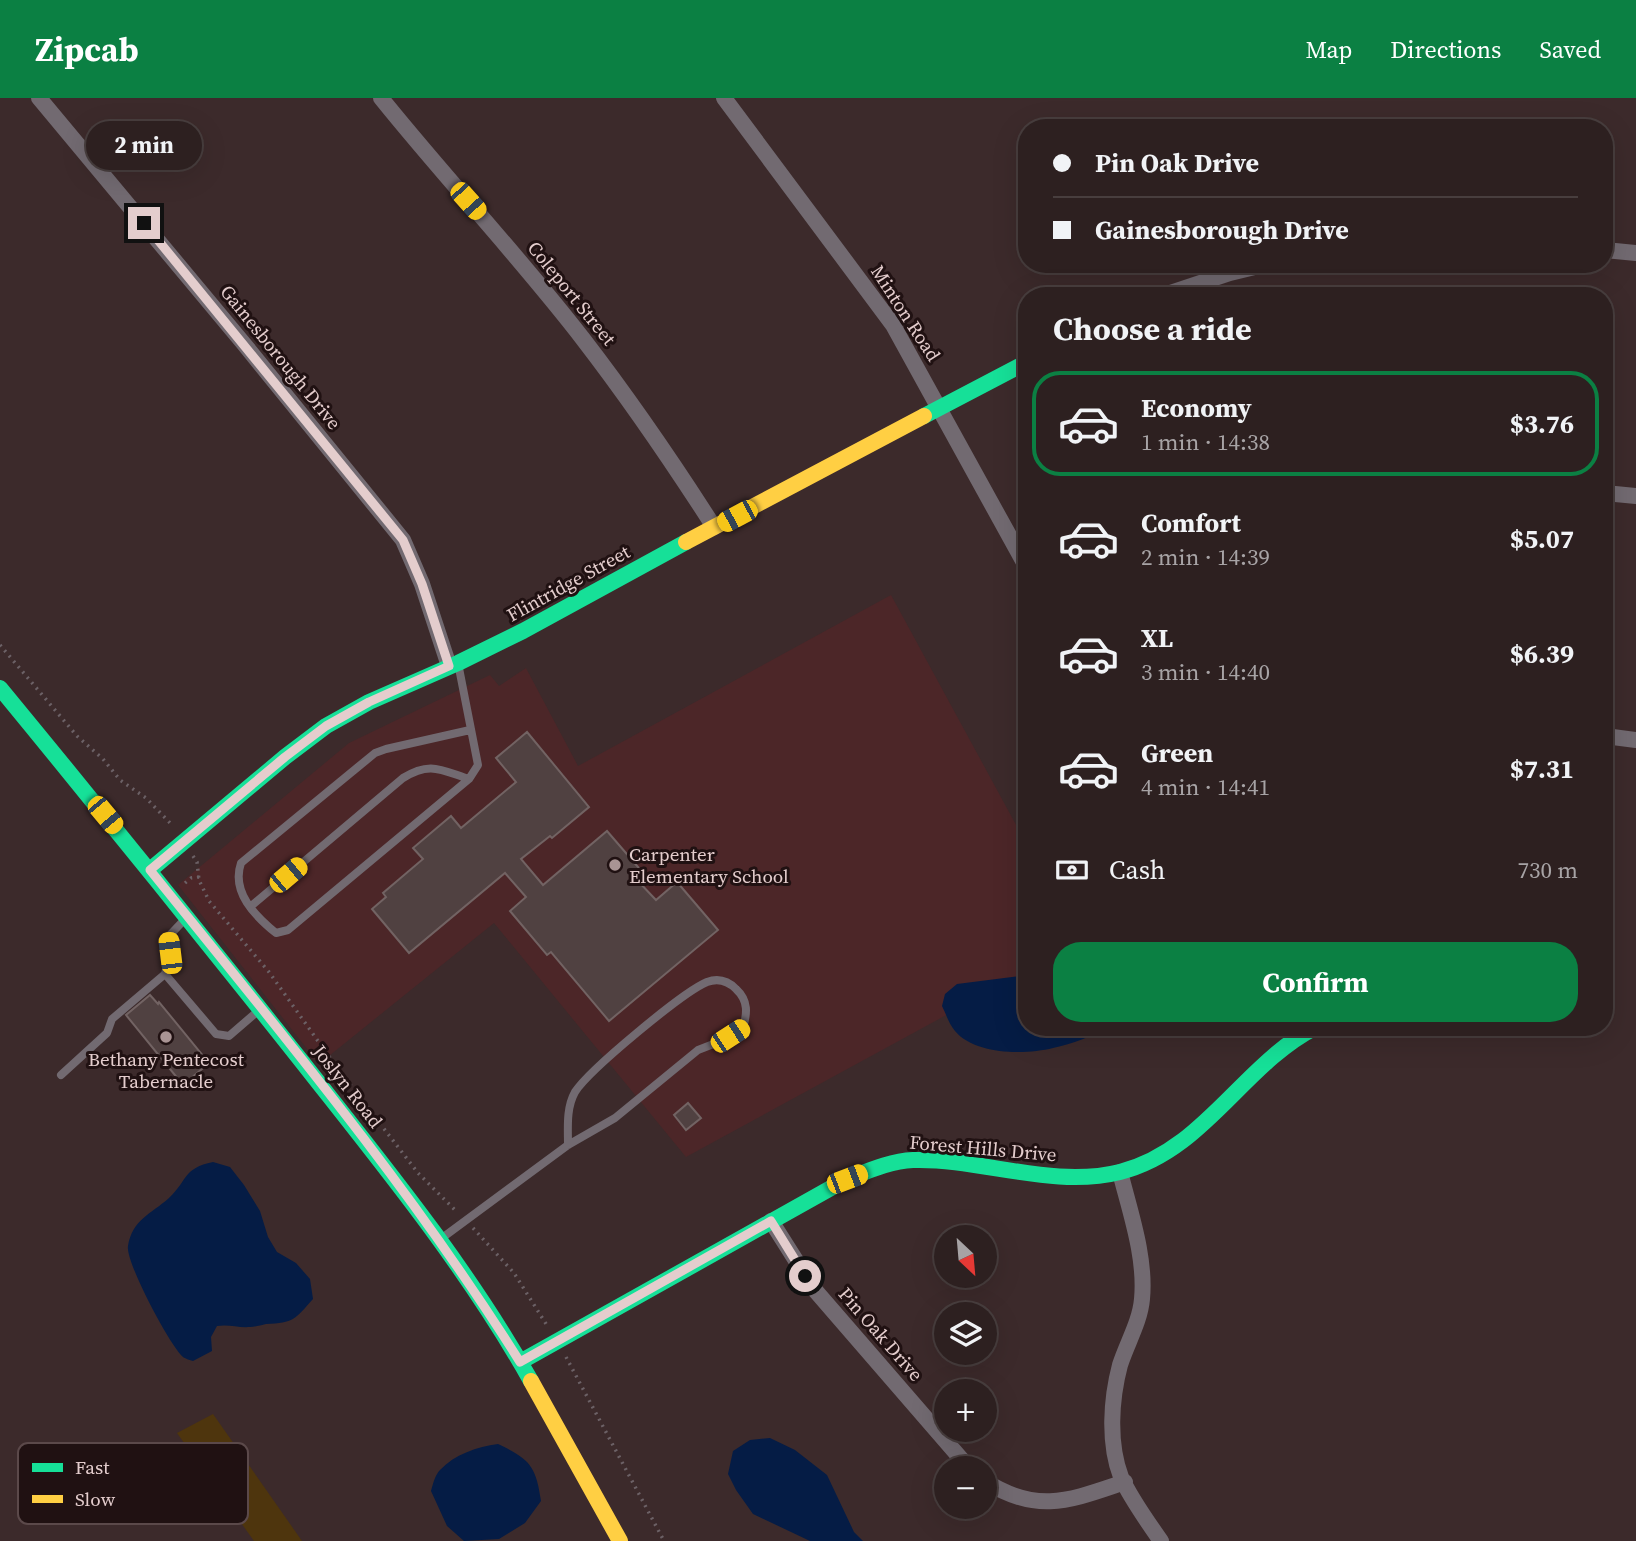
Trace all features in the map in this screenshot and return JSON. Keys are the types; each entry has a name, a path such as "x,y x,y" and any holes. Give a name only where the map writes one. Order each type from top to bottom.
{"street":[{"name":"Gainesborough Drive","path":"39,98 403,540 454,665"},
{"name":"Coleport Street","path":"381,98 583,339 663,449 714,527"},
{"name":"Minton Road","path":"724,98 893,325 1018,552"},
{"path":"1613,251 1636,253"},
{"path":"1188,287 1230,273"},
{"name":"Flintridge Street","path":"150,870 326,726 369,702 523,631 1018,367"},
{"path":"1613,494 1636,496"},
{"name":"Joslyn Road","path":"0,688 150,870 410,1198 478,1293 520,1362 620,1541"},
{"path":"1613,737 1636,740"},
{"name":"Forest Hills Drive","path":"520,1362 847,1179 879,1167 912,1160 1079,1177 1120,1172 1145,1163 1172,1149 1197,1129 1263,1065 1301,1036"},
{"path":"1120,1172 1142,1275 1142,1300 1121,1365 1114,1397 1113,1442 1125,1482 1161,1541"},
{"name":"Pin Oak Drive","path":"771,1221 814,1289 959,1456"},
{"path":"997,1488 1035,1501 1067,1501 1125,1482"}],"lane":[{"path":"454,665 470,730 478,765 469,779 288,930 276,933 250,907 239,884 241,863 358,766 386,749 470,730"},
{"path":"250,907 414,771 434,768 469,779"},
{"path":"61,1074 107,1033 112,1019 165,974 170,953 169,937 187,917"},
{"path":"165,974 216,1034 229,1036 261,1010"},
{"path":"439,1239 568,1145 615,1118 698,1050 743,1028 748,1012 743,997 735,987 722,980 709,981 688,992 590,1074 574,1094 568,1114 568,1145"}],"path":[{"path":"0,645 77,736 103,759 120,780 159,810 197,862 199,877 209,901 269,972 335,1065 418,1173 514,1273 557,1340 664,1541"},
{"path":"191,878 199,877"}],"shaded area":[{"name":"Carpenter Elementary School","path":"891,595 1018,828 1018,976 686,1157 494,923 319,1064 178,885 349,743 490,675 499,686 526,668 578,766"},
{"path":"213,1414 233,1443 184,1443 177,1433"},
{"path":"248,1464 302,1541 254,1541 242,1524 248,1524"}],"water":[{"path":"1018,976 1018,1036 1089,1036 1060,1046 1029,1052 1001,1051 975,1045 953,1028 942,1006 945,994 957,984"},
{"path":"213,1162 230,1167 244,1185 260,1211 268,1237 277,1252 296,1263 310,1279 313,1299 298,1315 288,1321 252,1327 217,1326 211,1337 212,1351 193,1361 183,1357 177,1350 159,1321 141,1285 128,1246 130,1237 143,1218 169,1198 191,1171"},
{"path":"770,1438 795,1450 827,1475 854,1532 863,1541 810,1541 753,1514 728,1474 733,1451 750,1440"},
{"path":"498,1444 518,1454 530,1465 537,1479 541,1501 525,1523 499,1539 464,1541 447,1526 431,1491 434,1480 446,1464 459,1456 474,1449"}],"building":[{"path":"527,732 589,807 552,838 550,836 521,859 543,885 607,831 644,874 637,880 656,900 677,882 718,930 609,1021 551,952 547,955 510,911 526,897 505,873 409,953 372,909 386,897 383,893 423,859 413,848 451,816 461,828 516,782 496,758"},
{"name":"Bethany Pentecost Tabernacle","path":"150,995 158,1004 159,1002 209,1063 183,1085 126,1015"},
{"path":"688,1103 701,1118 686,1130 674,1115"}],"traffic: fast":[{"path":"924,416 1018,367"},
{"path":"150,870 326,726 369,702 523,631 686,542"},
{"path":"0,688 394,1179 480,1298 531,1381"},
{"path":"520,1362 847,1179 879,1167 913,1160 939,1161 1069,1177 1120,1172 1150,1161 1176,1146 1200,1127 1266,1062 1301,1036"}],"traffic: slow":[{"path":"686,542 924,416"},
{"path":"531,1381 620,1541"}],"place":[{"name":"Carpenter Elementary School","path":"615,865"},
{"name":"Bethany Pentecost Tabernacle","path":"166,1037"}],"route":[{"path":"144,223 403,540 422,584 449,666 369,702 326,726 150,870 410,1198 478,1293 520,1362 771,1221 805,1276"}]}
